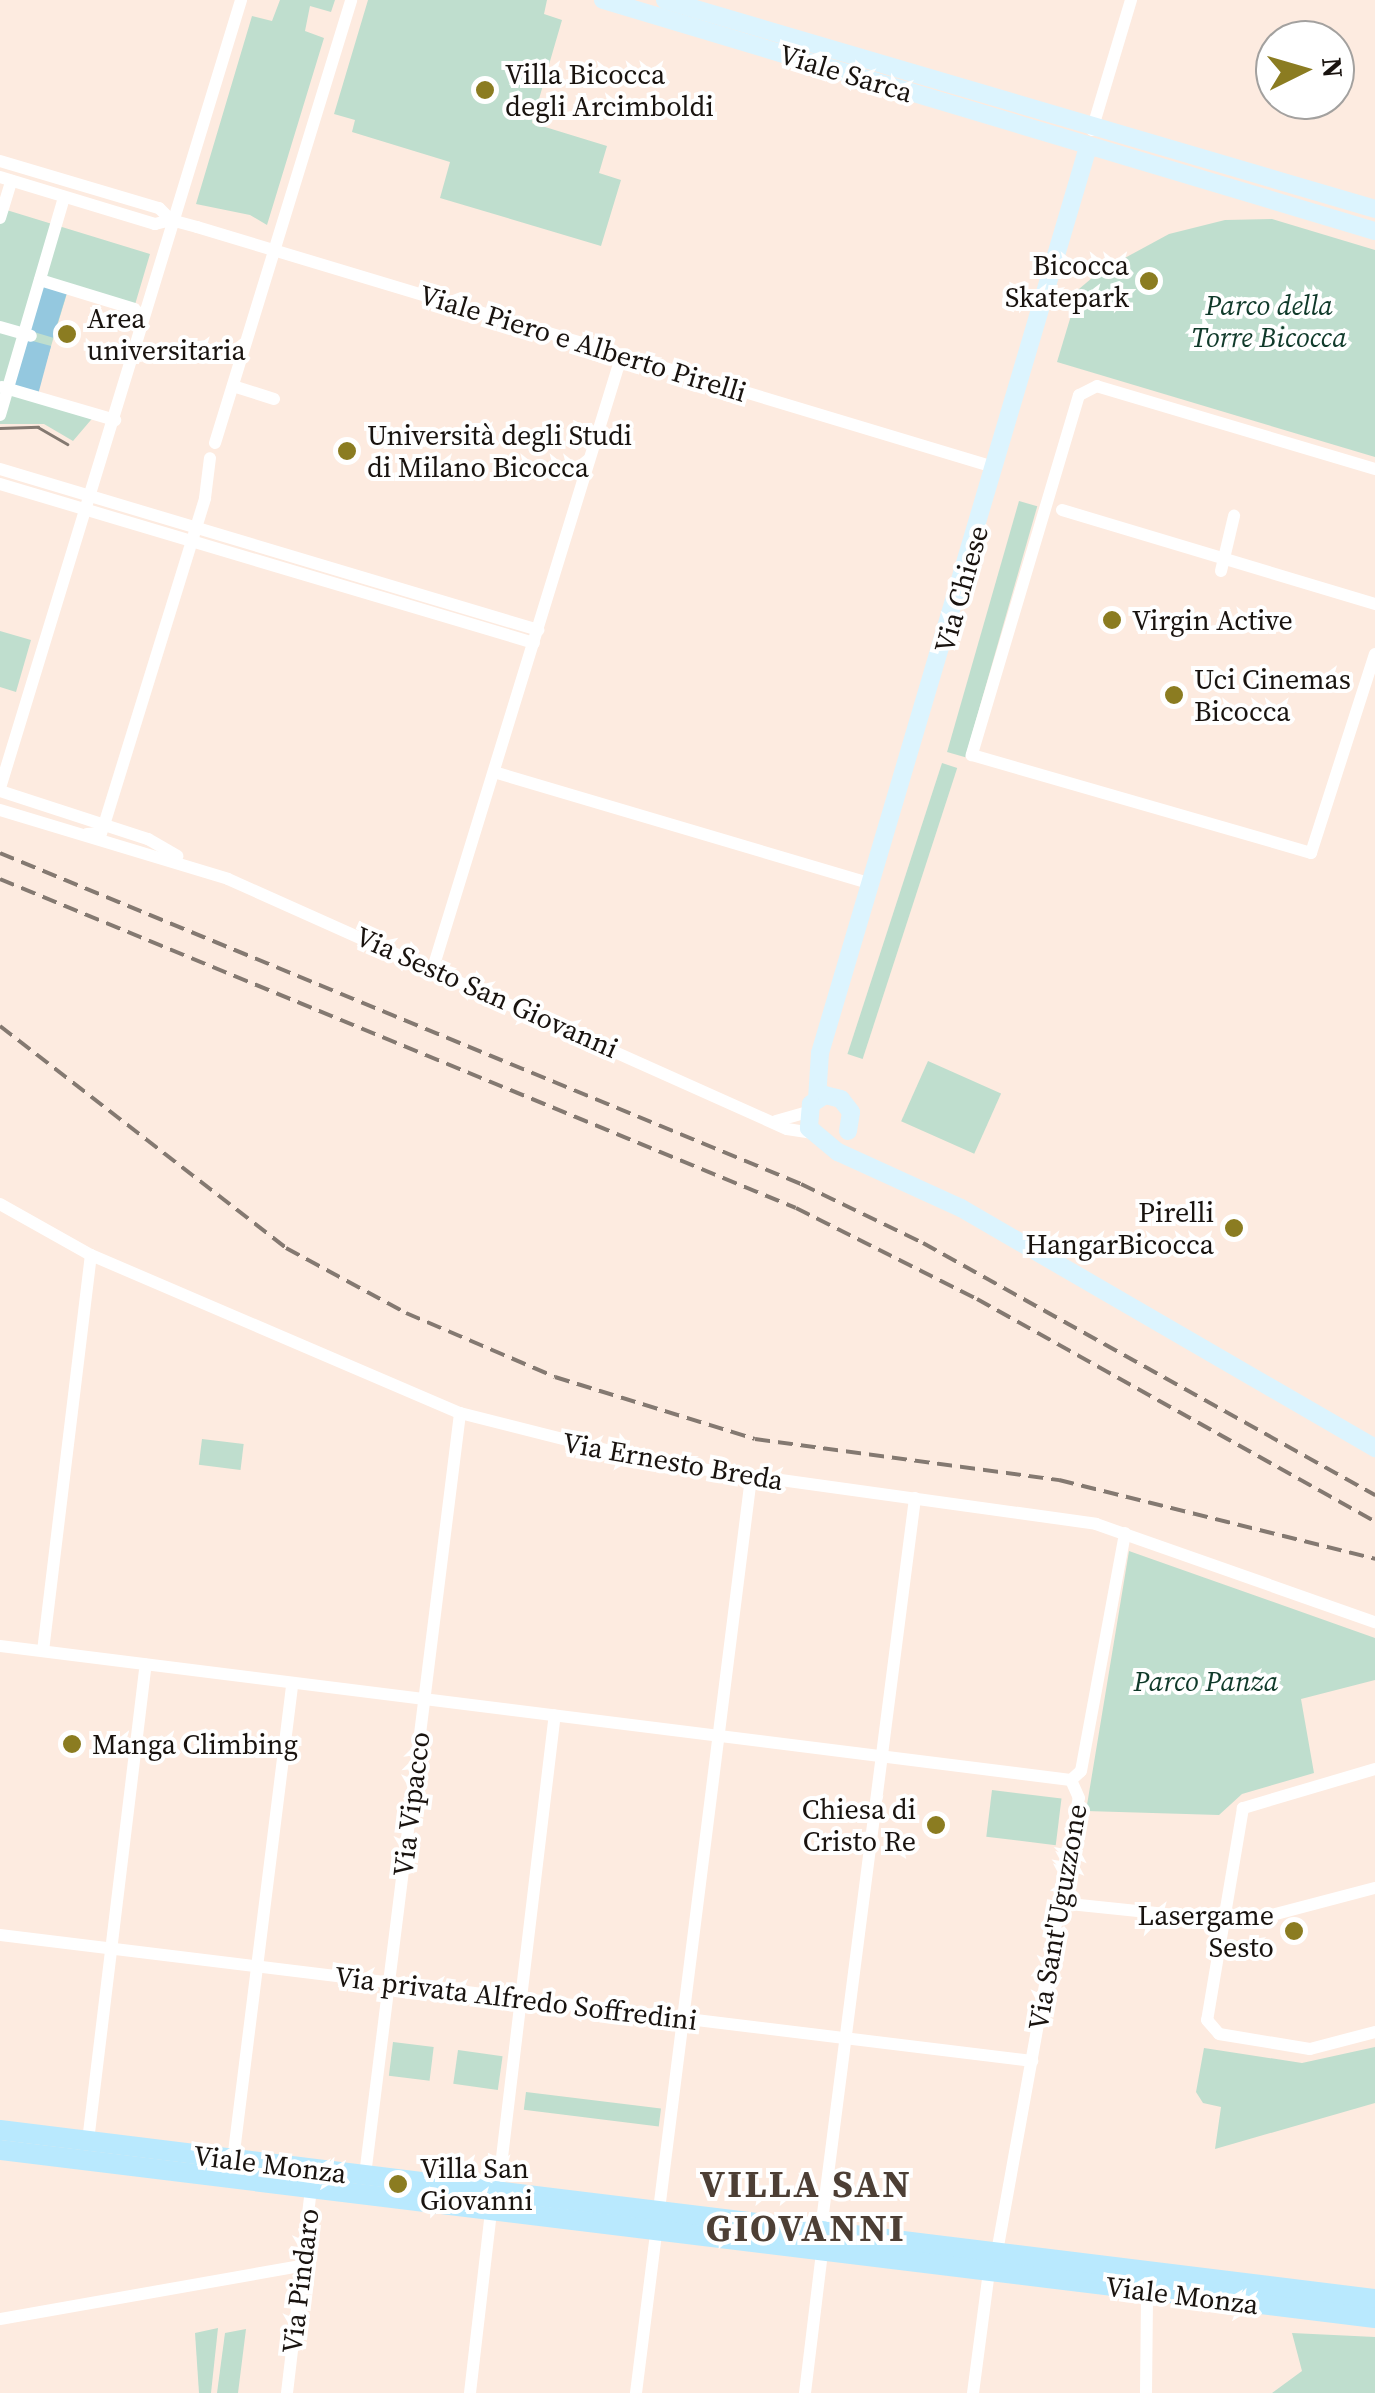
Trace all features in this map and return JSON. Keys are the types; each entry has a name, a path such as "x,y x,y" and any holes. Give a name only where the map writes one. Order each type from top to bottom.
{"main road":[{"name":"Viale Monza","path":"0,2130 233,2160 313,2179"},
{"name":"Viale Monza","path":"0,2150 313,2179 494,2201 656,2231 822,2254 993,2262 1375,2300"},
{"name":"Viale Monza","path":"494,2201 659,2208 821,2228 1147,2290 1375,2318"}],"street":[{"path":"0,790 84,508 94,494 171,220 241,0"},
{"path":"215,442 351,0"},
{"name":"Viale Sarca","path":"603,0 1375,231"},
{"name":"Viale Sarca","path":"665,0 1375,210"},
{"path":"1088,147 1132,0"},
{"name":"Via Chiese","path":"848,1131 850,1110 819,1102 830,1028 1088,147"},
{"name":"Viale Piero e Alberto Pirelli","path":"0,161 162,210 171,220"},
{"path":"0,218 6,179"},
{"name":"Viale Piero e Alberto Pirelli","path":"6,179 154,224 171,220 994,467"},
{"path":"0,415 4,388 28,335 64,198"},
{"path":"40,280 136,309"},
{"path":"0,327 28,335"},
{"path":"433,968 622,354"},
{"path":"233,386 274,399"},
{"name":"Via Chiese","path":"1375,470 1097,386 1079,395 972,754 1311,852 1375,654"},
{"path":"4,388 115,420"},
{"path":"85,834 101,833 104,825 205,498 210,458"},
{"path":"0,469 94,494 536,637"},
{"path":"0,484 536,637"},
{"path":"1062,510 1218,565 1375,604"},
{"path":"1218,565 1234,516"},
{"path":"494,772 874,884"},
{"name":"Via Sesto San Giovanni","path":"0,790 148,839 196,868"},
{"name":"Via Sesto San Giovanni","path":"0,810 196,868 820,1137 971,1214 1375,1448"},
{"path":"776,1121 819,1102 820,1137 848,1131 867,1162"},
{"name":"Via Ernesto Breda","path":"0,1204 90,1255 460,1414 567,1444 751,1478 1057,1515 1124,1533 1375,1622"},
{"path":"42,1651 90,1255"},
{"name":"Via Vipacco","path":"364,2185 460,1414"},
{"path":"636,2393 751,1478"},
{"path":"821,2228 914,1498"},
{"name":"Via Sant'Uguzzone","path":"973,2393 993,2262 1079,1792 1071,1780 1082,1771 1124,1533"},
{"path":"0,1646 1071,1780"},
{"path":"88,2141 146,1665"},
{"path":"233,2160 292,1684"},
{"path":"470,2393 555,1715"},
{"path":"1375,1769 1249,1804 1242,1811 1206,2020 1219,2034 1310,2049 1375,2032"},
{"path":"1060,1903 1253,1922 1375,1888"},
{"name":"Via privata Alfredo Soffredini","path":"0,1935 1032,2060"},
{"name":"Via Pindaro","path":"286,2393 313,2179"},
{"path":"805,2393 822,2254"},
{"path":"0,2319 302,2266"},
{"path":"1146,2393 1147,2290"}],"green space":[{"path":"280,0 335,0 331,12 310,6 305,31 324,38 267,225 250,215 196,204 252,16 272,21"},
{"path":"368,0 547,0 544,14 562,20 532,123 607,146 599,173 621,180 601,246 440,198 450,162 352,132 355,120 334,114"},
{"path":"0,208 150,254 134,308 68,290 36,396 96,414 73,441 44,424 0,424"},
{"name":"Parco della Torre Bicocca","path":"1272,219 1375,250 1375,457 1057,362 1079,289 1099,272 1169,234 1225,220"},
{"path":"1019,501 1037,506 965,757 947,752"},
{"path":"0,631 31,640 16,692 0,687"},
{"path":"942,763 957,768 863,1059 847,1054"},
{"path":"928,1061 1001,1094 974,1154 901,1121"},
{"path":"202,1439 244,1444 241,1470 199,1465"},
{"name":"Parco Panza","path":"1129,1551 1375,1638 1375,1680 1301,1699 1314,1773 1242,1794 1219,1815 1086,1811"},
{"path":"992,1790 1061,1799 1056,1845 986,1837"},
{"path":"393,2042 434,2047 430,2081 389,2076"},
{"path":"1375,2047 1375,2103 1215,2149 1221,2107 1203,2103 1196,2092 1204,2048 1302,2063"},
{"path":"458,2050 503,2056 498,2090 453,2084"},
{"path":"526,2092 661,2109 659,2126 524,2110"},
{"path":"218,2328 211,2393 199,2393 195,2333"},
{"path":"246,2329 238,2393 217,2393 225,2333"},
{"path":"1292,2333 1375,2337 1375,2393 1272,2393 1302,2371"}],"water":[{"path":"41,285 67,293 53,338 27,330"},
{"path":"25,339 51,346 39,392 13,385"}],"tram line":[{"path":"0,428 38,427 68,444"}],"railway":[{"path":"0,853 801,1184 923,1243 1375,1495"},
{"path":"0,879 796,1208 977,1299 1375,1521"},
{"path":"0,1026 286,1248 406,1313 555,1377 755,1439 1059,1480 1375,1559"}],"place":[{"name":"Villa Bicocca degli Arcimboldi","path":"485,90"},
{"name":"Bicocca Skatepark","path":"1149,281"},
{"name":"Area universitaria","path":"67,334"},
{"name":"Università degli Studi di Milano Bicocca","path":"347,451"},
{"name":"Virgin Active","path":"1112,620"},
{"name":"Uci Cinemas Bicocca","path":"1174,695"},
{"name":"Pirelli HangarBicocca","path":"1234,1228"},
{"name":"Manga Climbing","path":"72,1744"},
{"name":"Chiesa di Cristo Re","path":"936,1825"},
{"name":"Lasergame Sesto","path":"1294,1931"},
{"name":"Villa San Giovanni","path":"398,2184"}],"district":[{"name":"VILLA SAN GIOVANNI","path":"806,2207"}]}
